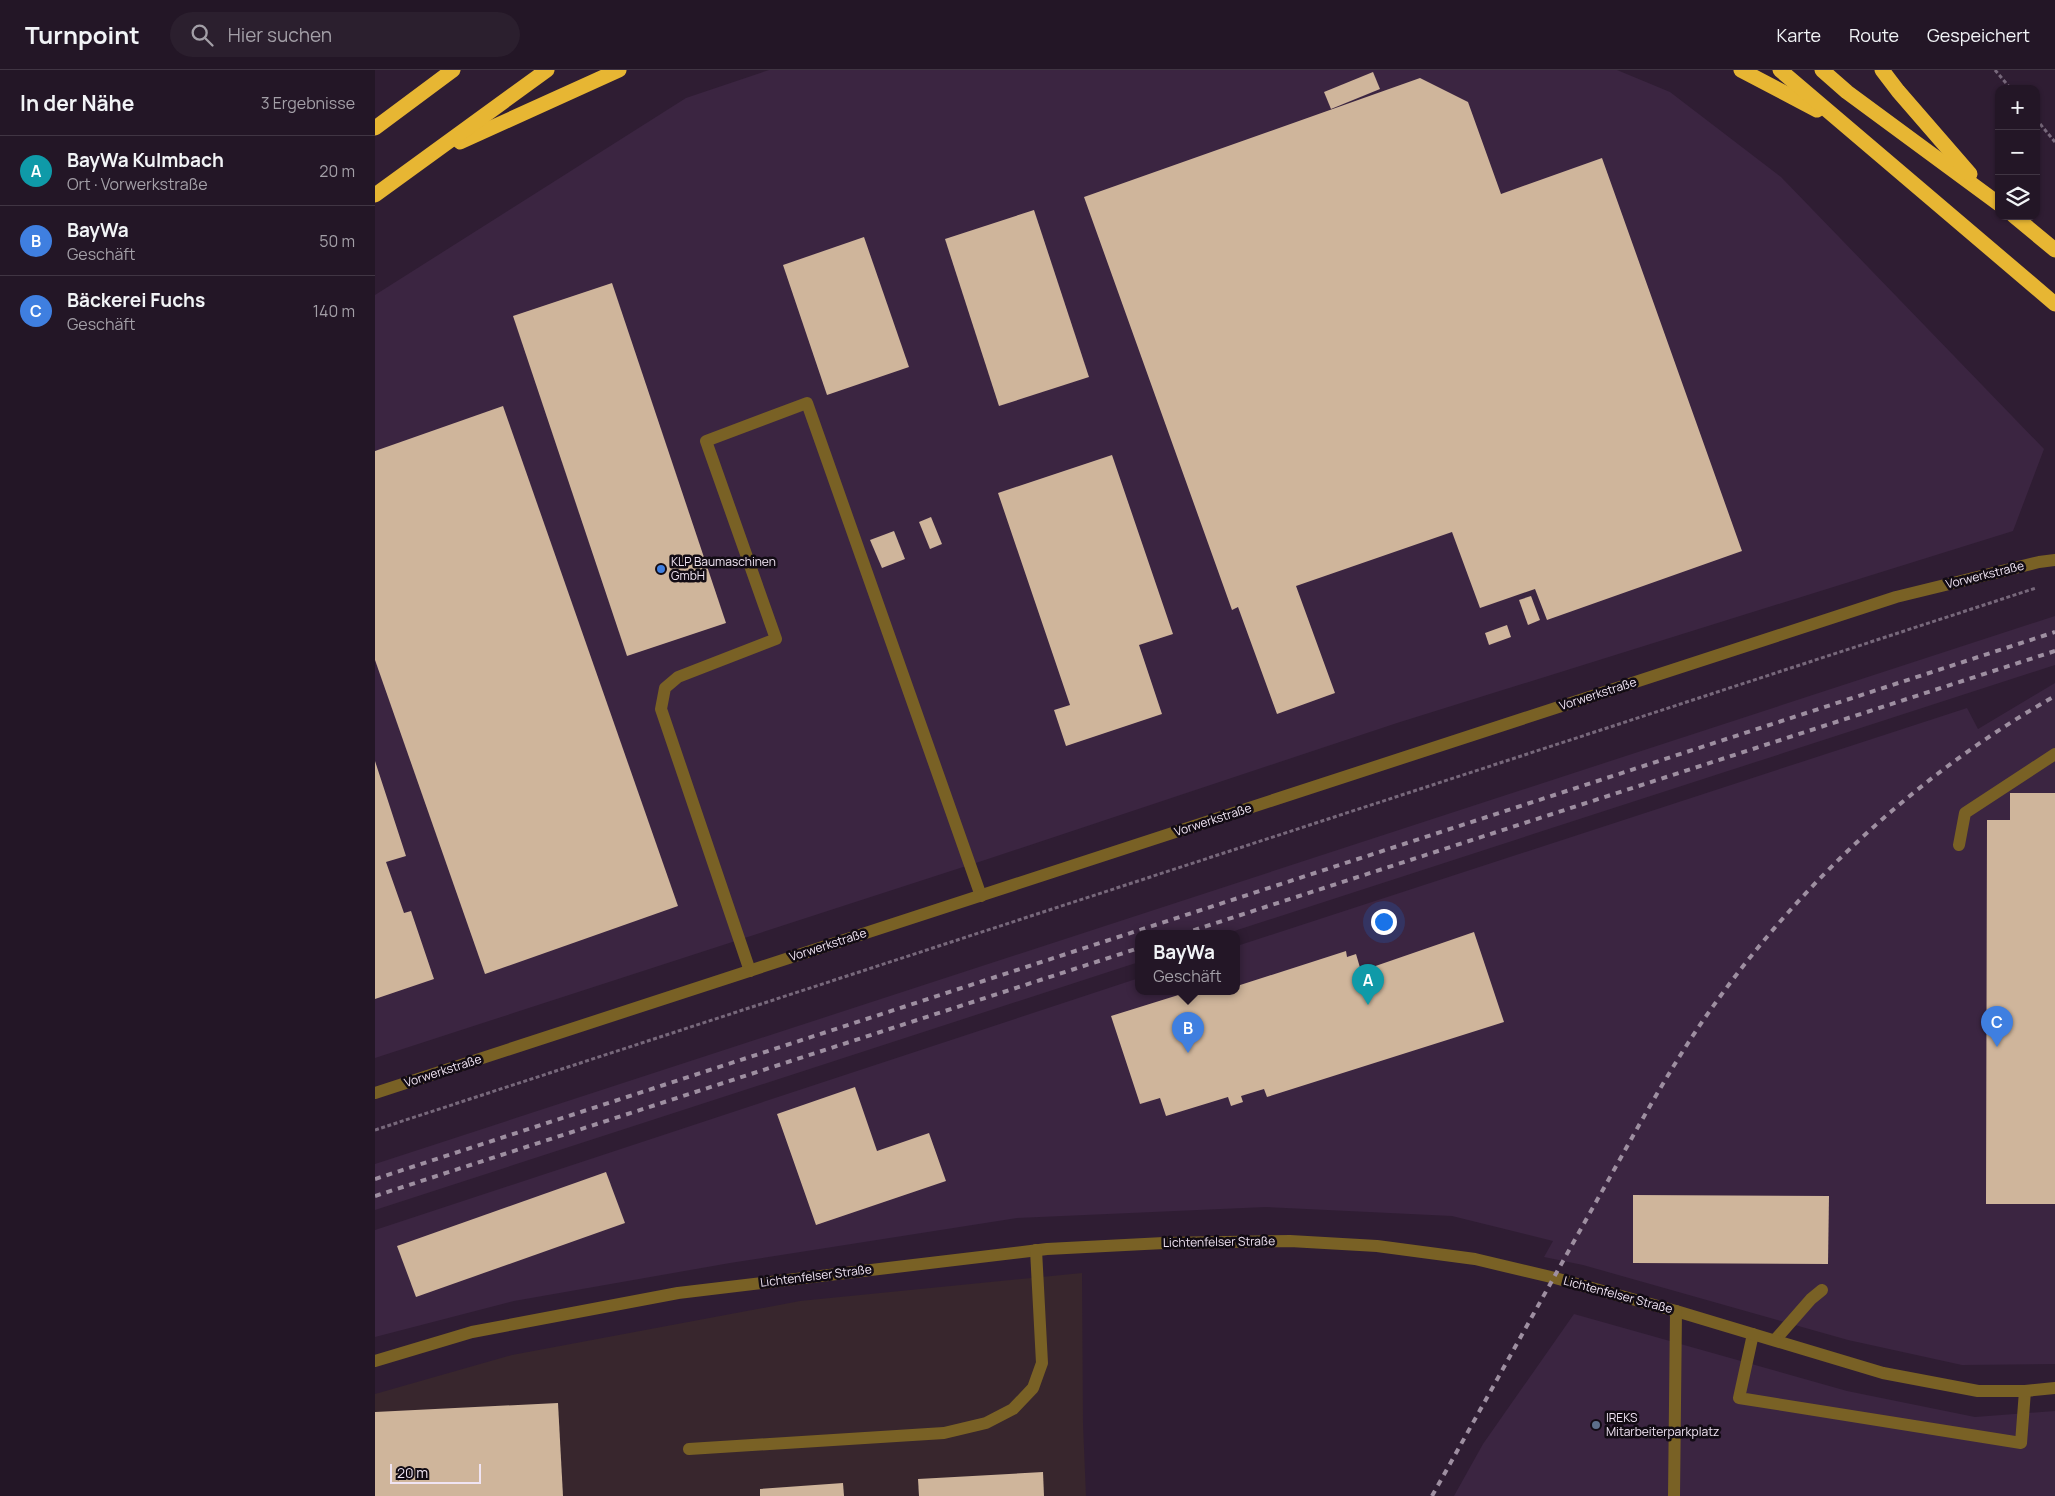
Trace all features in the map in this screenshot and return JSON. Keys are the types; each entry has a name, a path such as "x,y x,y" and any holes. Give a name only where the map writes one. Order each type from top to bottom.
{"highway":[{"path":"375,128 453,70"},
{"path":"375,195 547,70"},
{"path":"431,155 619,70"},
{"path":"1741,70 1838,121"},
{"path":"1780,70 2055,304"},
{"path":"1822,70 1847,92 1993,199"},
{"path":"1882,70 1897,91 1993,199"},
{"path":"2019,220 2055,250"}],"street":[{"path":"751,971 661,709 665,688 678,677 776,639 706,441 807,403 981,896"},
{"name":"Vorwerkstraße","path":"375,1093 1896,597 2039,562 2055,560"},
{"path":"1959,845 1965,813 2055,754"},
{"name":"Lichtenfelser Straße","path":"375,1361 472,1332 678,1293 1036,1250 1164,1243 1290,1241 1377,1246 1475,1259 1555,1278 1676,1311 1883,1373 1978,1391 2025,1391 2055,1388"},
{"path":"689,1449 943,1433 986,1423 1013,1409 1033,1388 1042,1363 1036,1250"},
{"path":"1775,1340 1811,1299 1823,1290"},
{"path":"1674,1496 1676,1311"},
{"path":"1753,1334 1739,1398 2021,1443 2025,1391"}],"path":[{"path":"1995,70 2008,85"},
{"path":"2040,124 2055,142"},
{"path":"375,1130 2040,586"}],"shaded area":[{"path":"769,70 1617,70 1670,92 1781,177 2044,449 2013,531 1397,723 991,858 375,1058 375,295 686,98"},
{"path":"2055,616 2055,665 1237,930 1135,930 1135,963 375,1210 375,1164"},
{"path":"2055,683 2055,1364 1962,1365 1848,1340 1583,1265 1544,1257 1553,1241 1452,1216 1266,1207 1017,1218 730,1263 514,1301 375,1337 375,1230 1135,979 1135,995 1240,995 1240,945 1967,708 1978,729"},
{"path":"1082,1273 1083,1424 1086,1496 375,1496 375,1394 512,1355 800,1301"},
{"path":"1574,1314 1847,1391 1975,1417 2055,1411 2055,1496 1454,1496 1483,1444"}],"building":[{"path":"1373,72 1380,89 1331,109 1324,92"},
{"path":"1420,78 1468,102 1501,194 1602,158 1742,551 1547,620 1535,589 1480,608 1452,532 1296,586 1335,693 1277,714 1238,607 1232,610 1084,197"},
{"path":"1034,210 1089,377 999,406 945,239"},
{"path":"864,237 909,367 827,395 783,265"},
{"path":"612,283 726,623 627,656 513,316"},
{"path":"503,406 678,906 485,974 375,660 375,451"},
{"path":"1112,455 1173,634 1139,645 1162,714 1066,746 1054,710 1070,705 998,493"},
{"path":"931,517 942,544 930,549 919,522"},
{"path":"894,531 905,559 882,568 870,540"},
{"path":"1531,596 1540,620 1528,625 1519,600"},
{"path":"1507,625 1511,637 1489,645 1485,633"},
{"path":"375,761 406,856 386,862 404,913 411,911 434,979 375,999"},
{"path":"2010,793 2055,793 2055,1204 1986,1204 1987,820 2010,820"},
{"path":"1474,932 1504,1022 1267,1097 1264,1089 1241,1096 1243,1102 1231,1106 1228,1097 1166,1116 1160,1098 1140,1104 1111,1016 1178,995 1240,995 1240,985 1346,951 1347,957 1356,954 1361,971"},
{"path":"855,1087 877,1151 929,1133 946,1181 816,1225 777,1114"},
{"path":"606,1172 625,1223 416,1297 397,1246"},
{"path":"1633,1195 1829,1196 1828,1264 1633,1263"},
{"path":"558,1403 563,1496 375,1496 375,1412"},
{"path":"1043,1472 1044,1496 919,1496 918,1479"},
{"path":"843,1483 844,1496 760,1496 760,1489"}],"railway":[{"path":"1140,930 2055,632"},
{"path":"1194,930 2055,651"},
{"path":"1432,1496 1575,1239 1685,1047 1753,953 1829,869 1914,792 1960,757 2007,725 2055,696"},
{"path":"375,1179 1135,932"},
{"path":"375,1196 1135,949"}],"place":[{"name":"KLP Baumaschinen GmbH","path":"661,569"},
{"name":"BayWa Kulmbach","path":"1368,1005"},
{"name":"Bäckerei Fuchs","path":"1997,1047"},
{"name":"BayWa","path":"1188,1053"},
{"name":"IREKS Mitarbeiterparkplatz","path":"1596,1425"}]}
